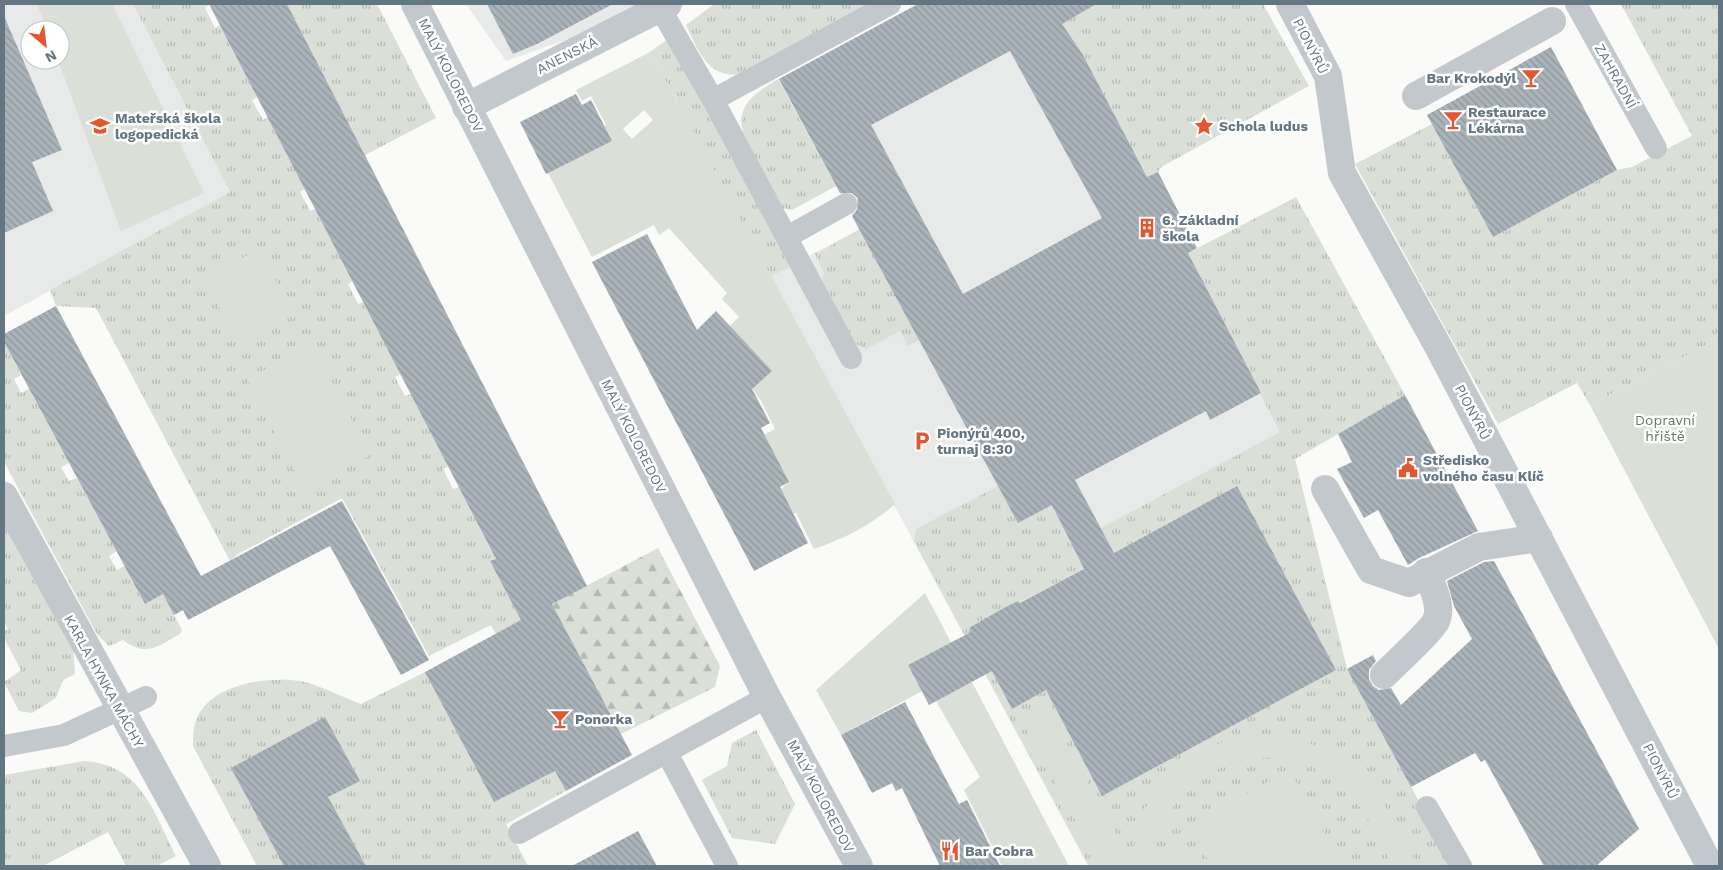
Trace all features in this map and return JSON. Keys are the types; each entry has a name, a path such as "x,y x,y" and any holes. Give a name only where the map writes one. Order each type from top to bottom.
{"street":[{"name":"MALÝ KOLOREDOV","path":"414,4 768,697 859,866"},
{"name":"PIONÝRŮ","path":"1290,4 1328,76 1342,173 1435,340 1710,866"},
{"name":"ANENSKÁ","path":"466,107 664,6"},
{"path":"1416,96 1552,21"},
{"path":"1325,489 1371,570 1409,583 1426,572 1479,546 1539,538"},
{"name":"KARLA HYNKA MÁCHY","path":"4,496 120,711 207,866"},
{"path":"1384,675 1436,621 1438,606 1434,589 1426,572"}],"lane":[{"name":"ZAHRADNÍ","path":"1576,4 1656,148"},
{"path":"664,6 852,358"},
{"path":"713,100 900,6"},
{"path":"786,237 846,204"},
{"path":"4,746 64,735 120,711 146,696"},
{"path":"519,833 768,697"},
{"path":"667,753 727,866"},
{"path":"1427,807 1460,866"}],"shaded area":[{"name":"Mateřská škola logopedická","path":"4,4 133,4 230,192 4,316"},
{"path":"466,4 668,4 506,61"},
{"path":"918,4 1072,4 1148,177 1158,172 1197,248 1188,253 1295,459 1347,669 1454,866 1088,866 771,276 860,229 778,79"}],"green space":[{"path":"37,4 112,4 204,193 121,231 62,70 70,70 70,20 43,20"},
{"path":"133,4 210,4 205,8 215,28 221,25 258,97 252,100 263,120 268,117 305,189 300,192 310,211 315,209 353,281 348,284 358,304 363,302 401,374 395,377 405,396 411,394 449,466 443,469 453,489 459,487 496,559 490,562 526,618 496,634 491,625 429,656 342,498 238,554 230,561 96,308 56,306 50,290 230,192"},
{"path":"287,4 377,4 436,118 365,155"},
{"path":"714,4 868,4 740,74 729,74 720,72 705,60 686,25"},
{"path":"1072,4 1263,4 1309,86 1161,167 1158,172 1147,177 1083,55 1062,24 1077,15"},
{"path":"1621,4 1719,4 1719,339 1590,405 1577,383 1498,424 1355,164 1432,124 1493,237 1617,170 1632,167 1692,136"},
{"path":"668,39 790,267 771,276 650,52"},
{"path":"650,52 895,504 867,525 814,549 796,513 793,514 780,490 789,482 779,463 752,441 775,429 761,401 717,338 739,317 722,299 727,293 669,228 659,235 654,225 592,257 547,171 606,125 591,96 582,101 576,90","holes":["644,110 653,120 632,139 623,129"]},
{"path":"778,79 836,186 792,210 783,208 743,133 742,114 745,106 755,94"},
{"path":"1296,197 1405,395 1295,459 1347,669 1454,866 1089,866 914,541 916,529 998,486 1018,523 1056,503 1068,528 1064,531 1084,569 969,628 1012,708 1046,690 1102,796 1336,670 1237,486 1114,553 1101,528 1280,432 1188,253"},
{"path":"860,229 921,339 908,346 900,331 866,349 856,344 823,285 822,277 824,273 814,252 820,252"},
{"path":"259,249 295,315 238,344 204,278"},
{"name":"Dopravní hřiště","path":"1719,339 1719,649 1590,405"},
{"path":"4,342 21,375 14,379 21,393 29,389 69,463 61,467 69,481 77,478 117,551 109,556 117,570 125,566 145,604 163,594 182,630 180,634 165,643 146,649 131,645 123,640 109,646 97,634 4,462"},
{"path":"313,344 370,455 305,491 247,379"},
{"path":"4,521 73,648 75,674 63,680 56,698 32,713 19,711 4,682 21,670 4,638 4,631 8,629 4,621"},
{"path":"658,548 720,666 715,687 621,734 552,604"},
{"path":"925,593 1069,866 1002,866 964,790 980,777 936,701 927,655 908,665 922,691 841,735 816,690"},
{"path":"425,672 555,771 566,791 506,824 528,866 257,866 193,746 195,724 205,705 216,696 228,690 258,681 273,680 300,681 315,685 361,704"},
{"path":"1048,708 1130,860 1139,823 1146,807 1164,781 1184,762 1208,748 1234,740 1262,736 1290,739 1317,746 1341,759 1362,776 1393,819 1418,866 1393,866 1362,809 1346,789 1336,781 1307,765 1277,758 1247,759 1219,768 1194,784 1173,806 1159,834 1152,866 1100,866 1022,722"},
{"path":"756,730 795,804 775,844 732,838 702,780 727,766 732,743"},
{"path":"84,761 103,764 119,771 132,781 152,808 176,856 157,866 126,866 108,832 43,866 4,866 4,775"},
{"path":"1286,772 1293,776 1342,866 1211,866 1191,830 1194,823"},
{"path":"1185,840 1199,866 1167,866 1161,854"}],"building":[{"path":"209,4 287,4 587,586 552,604 632,755 566,791 555,771 494,802 425,672 521,620 490,561 496,559"},
{"path":"487,4 613,4 537,44 513,54"},
{"path":"918,4 1096,4 1062,24 1083,55 1147,177 1158,172 1197,248 1188,253 1261,393 1210,420 1206,411 1075,480 1114,553 1237,486 1336,670 1102,796 1046,690 1012,709 992,671 929,705 908,665 971,632 969,628 1002,609 1018,601 1020,603 1084,569 1052,505 1018,523 852,216 857,210 858,198 852,193 840,193 779,79","holes":["1010,51 1102,218 963,294 871,125"]},
{"path":"4,16 20,53 20,70 27,70 62,150 32,162 53,211 4,233"},
{"path":"1551,47 1617,170 1493,237 1427,115"},
{"path":"576,94 582,105 591,100 612,141 546,174 520,122"},
{"path":"647,234 697,330 716,311 772,371 752,389 770,423 761,428 789,482 780,487 808,543 754,571 592,262"},
{"path":"56,306 201,576 342,501 429,660 401,675 330,546 188,620 183,610 174,615 163,594 145,604 4,342 4,334"},
{"path":"1405,395 1478,531 1408,565 1378,510 1364,518 1337,469 1352,462 1338,434"},
{"path":"1494,561 1639,829 1596,866 1544,866 1485,760 1481,762 1475,753 1411,787 1347,669 1373,655 1376,661 1369,670 1369,679 1373,686 1379,690 1391,688 1401,705 1472,639 1454,606 1447,581 1484,562"},
{"path":"905,702 959,804 967,800 1000,866 940,866 902,788 896,791 892,783 872,793 841,735"},
{"path":"325,717 360,781 328,797 366,866 284,866 231,768"},
{"path":"638,831 657,866 572,866"}],"place":[{"name":"Bar Krokodýl","path":"1531,78"},
{"name":"Restaurace Lékárna","path":"1453,120"},
{"name":"Mateřská škola logopedická","path":"100,126"},
{"name":"Schola ludus","path":"1204,126"},
{"name":"6. Základní škola","path":"1147,228"},
{"name":"Pionýrů 400, turnaj 8:30","path":"922,441"},
{"name":"Středisko volného času Klíč","path":"1408,468"},
{"name":"Ponorka","path":"560,719"},
{"name":"Bar Cobra","path":"950,851"}]}
